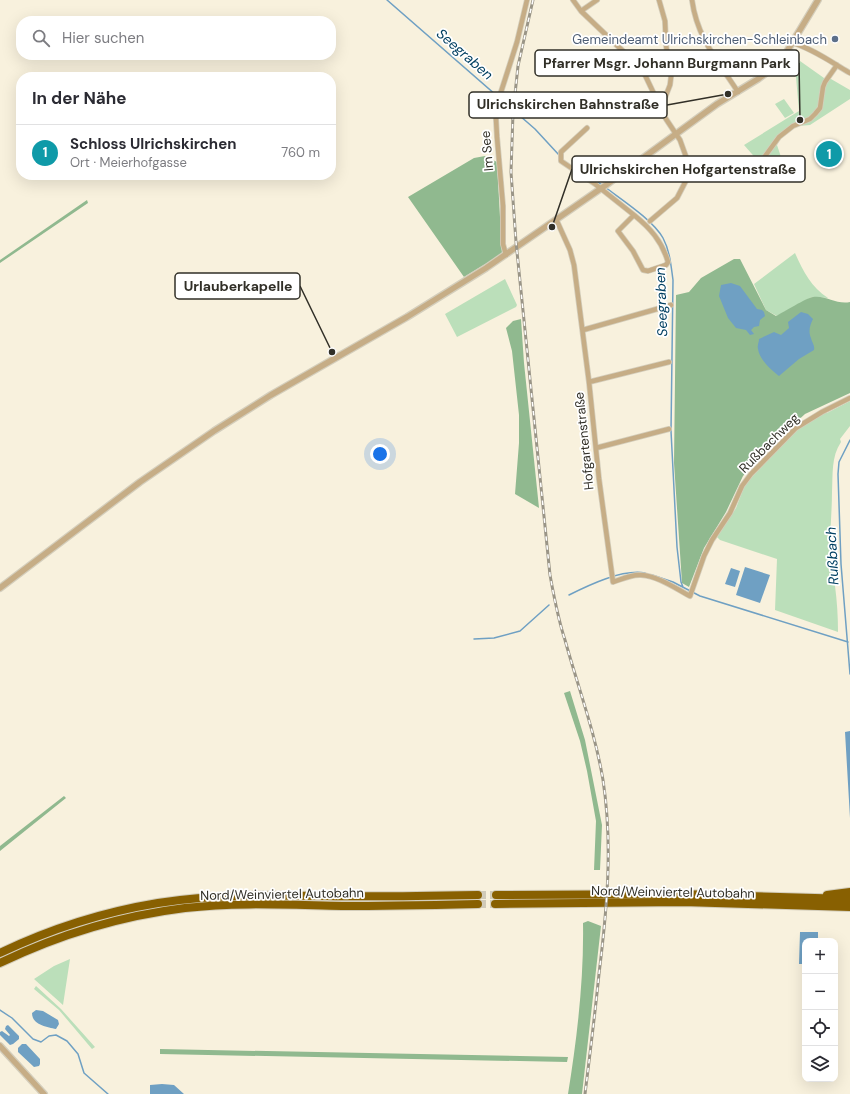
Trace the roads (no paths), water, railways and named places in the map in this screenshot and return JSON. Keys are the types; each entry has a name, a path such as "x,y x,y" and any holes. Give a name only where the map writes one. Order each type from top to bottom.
{"highway":[{"path":"799,902 850,892"},
{"name":"Nord/Weinviertel Autobahn","path":"496,895 666,894 799,902 850,907"},
{"name":"Nord/Weinviertel Autobahn","path":"0,953 46,933 79,921 121,910 181,900 238,895 478,896"},
{"name":"Nord/Weinviertel Autobahn","path":"495,904 799,902 850,900"},
{"path":"799,902 850,912"},
{"name":"Nord/Weinviertel Autobahn","path":"0,963 49,942 84,930 127,918 184,908 239,904 403,906 478,904"}],"street":[{"name":"Im See","path":"506,255 503,244 503,206 496,130 498,102 517,42 527,0"},
{"path":"572,0 581,11 640,69 649,82 666,119 680,140 689,165 692,169 697,171 741,174 753,169 780,137 794,126 810,119 820,108 823,87 837,65"},
{"path":"581,11 597,0"},
{"path":"659,0 665,21 666,45 671,77 670,85 661,108"},
{"path":"692,0 696,22 702,38 738,92"},
{"path":"0,588 140,482 240,414 506,255 603,187 701,115 758,79 777,65 786,54 818,0"},
{"path":"792,43 805,47 850,73"},
{"path":"587,128 561,152 560,156 562,161 603,187 654,233 668,262 666,265 648,271 643,270 633,251 618,231 634,215"},
{"path":"650,221 677,198 692,169"},
{"name":"Hofgartenstraße","path":"556,219 570,250 574,265 612,578 614,582 640,575 651,577 691,592"},
{"path":"583,330 671,305"},
{"path":"589,382 669,362"},
{"name":"Rußbachweg","path":"691,592 704,556 712,540 730,513 742,486 751,474 796,428 822,412 850,398"},
{"path":"596,448 669,429"},
{"path":"0,1046 44,1094"}],"water":[{"path":"731,283 740,286 757,309 764,312 765,316 760,320 759,326 754,327 751,330 754,334 750,335 746,330 736,328 728,318 719,296 721,285"},
{"path":"801,312 808,314 813,319 810,326 810,335 814,350 799,359 779,376 763,361 758,348 759,339 774,332 781,335 789,328 788,322"},
{"path":"745,567 770,575 760,603 736,595"},
{"path":"731,568 740,571 735,587 725,584"},
{"path":"850,731 850,818 845,732"},
{"path":"800,932 818,932 818,938 802,938 802,964 799,964"},
{"path":"36,1010 43,1011 58,1020 59,1024 56,1029 37,1023 34,1020 32,1013"},
{"path":"8,1025 19,1036 19,1039 10,1045 0,1035 0,1032 2,1031 9,1036 10,1035 5,1029"},
{"path":"22,1044 26,1044 40,1059 39,1066 34,1067 18,1052 18,1048"},
{"path":"150,1085 174,1085 184,1094 150,1094"}],"waterway":[{"name":"Seegraben","path":"387,0 535,129 559,155"},
{"name":"Seegraben","path":"585,174 602,185"},
{"name":"Seegraben","path":"605,187 652,224 663,238 670,259 673,280 671,431 677,547 681,582 683,587"},
{"name":"Rußbach","path":"850,440 839,462 838,474 841,564 850,674"},
{"path":"569,595 606,579 626,573 645,573"},
{"path":"652,575 673,582 700,596 848,642"},
{"path":"474,639 494,638 520,631 549,605"},
{"path":"0,1010 12,1018 33,1039 41,1042 49,1036 56,1035 67,1041 78,1054 84,1073 108,1094"}],"tunnel":[{"path":"478,895 496,895"},
{"path":"478,904 495,904"}],"railway":[{"path":"533,0 518,66 513,113 511,172 516,242 550,575 560,624 600,762 608,829 608,877 604,925 585,1094"}],"place":[{"name":"Gemeindeamt Ulrichskirchen-Schleinbach","path":"835,39"},
{"name":"Ulrichskirchen Bahnstraße","path":"728,94"},
{"name":"Pfarrer Msgr. Johann Burgmann Park","path":"800,120"},
{"name":"Schloss Ulrichskirchen","path":"829,154"},
{"name":"Ulrichskirchen Hofgartenstraße","path":"552,227"},
{"name":"Urlauberkapelle","path":"332,352"}]}
